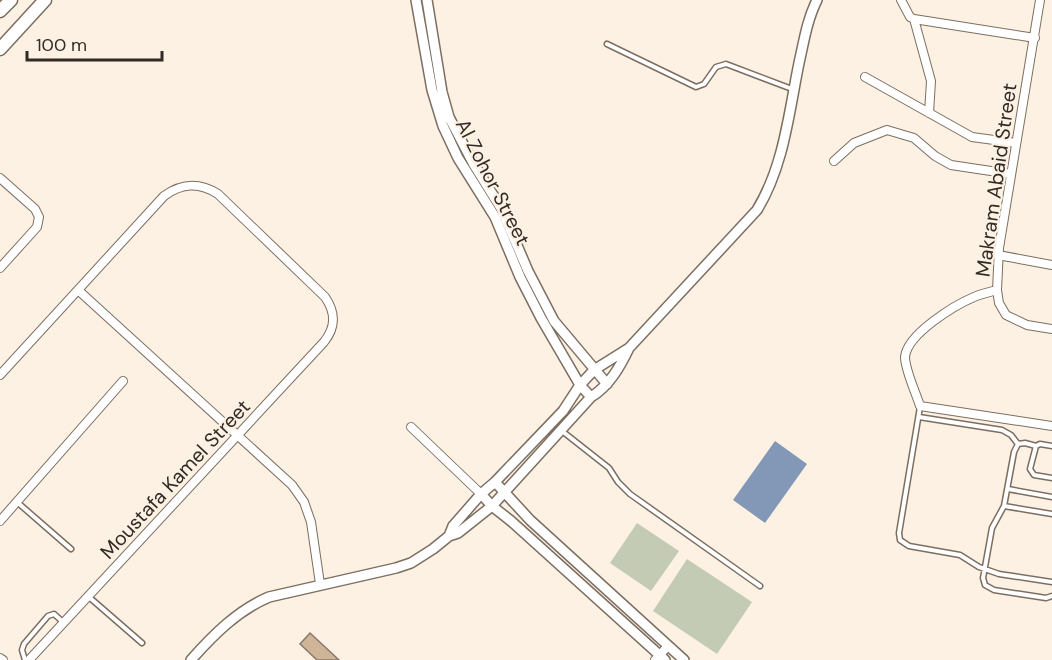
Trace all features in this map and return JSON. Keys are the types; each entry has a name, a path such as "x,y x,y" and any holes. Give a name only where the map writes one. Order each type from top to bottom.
{"highway":[{"path":"0,11 10,0"},
{"path":"0,49 45,0"}],"street":[{"name":"Al Zohor Street","path":"416,0 432,90 443,126 458,158 495,217 532,302 580,385 591,397"},
{"name":"Al Zohor Street","path":"427,0 442,92 449,117 473,163 501,208 528,271 554,321 606,384"},
{"path":"191,660 235,616 255,603 269,597 403,565 433,549 448,536 453,526 481,494 563,411 580,385 594,370 629,348 757,210 767,194 783,145 808,20 817,0"},
{"path":"901,0 914,19 1035,38"},
{"name":"Makram Abaid Street","path":"1040,0 1011,174 999,255 997,290 999,303 1006,315 1027,325 1052,329"},
{"path":"914,19 931,81 929,113"},
{"path":"865,77 972,137 1016,143"},
{"path":"834,161 854,143 887,130 914,138 935,156 951,165 1011,174"},
{"path":"0,178 35,209 39,218 37,227 0,268"},
{"name":"Moustafa Kamel Street","path":"27,660 324,342 330,334 334,315 325,297 219,194 197,185 185,185 164,196 78,290"},
{"path":"999,255 1052,265"},
{"path":"0,375 78,290 292,485 304,502 310,522 320,584"},
{"path":"997,290 975,297 925,328 912,340 905,356 920,406 1052,426"},
{"path":"448,536 458,533 492,506 591,397 600,392 619,368 629,348"},
{"path":"0,521 123,381"},
{"path":"411,427 492,506 660,658 668,646"},
{"path":"495,482 525,515 684,660"}],"lane":[{"path":"608,44 696,87 705,84 716,67 726,64 794,90"},
{"path":"920,406 899,533 900,540 909,546 960,555 984,569 999,574 1052,582"},
{"path":"919,417 1002,430 1011,435 1018,444"},
{"path":"562,431 609,468 630,494 760,586"},
{"path":"1018,444 1052,446"},
{"path":"1018,444 1014,452 1004,506 992,528 983,578 985,585 989,588 1046,598 1052,596"},
{"path":"1036,446 1030,471 1034,475 1052,478"},
{"path":"1008,489 1052,497"},
{"path":"17,502 71,549"},
{"path":"1004,506 1052,514"},
{"path":"88,596 142,643"},
{"path":"27,660 22,650 24,644 48,615 54,614 64,622"}],"green space":[{"path":"637,523 679,551 651,591 610,563"},
{"path":"687,559 752,602 717,654 653,611"}],"water":[{"path":"775,441 807,464 765,523 733,500"}],"building":[{"path":"310,633 339,660 317,660 300,644"}]}
